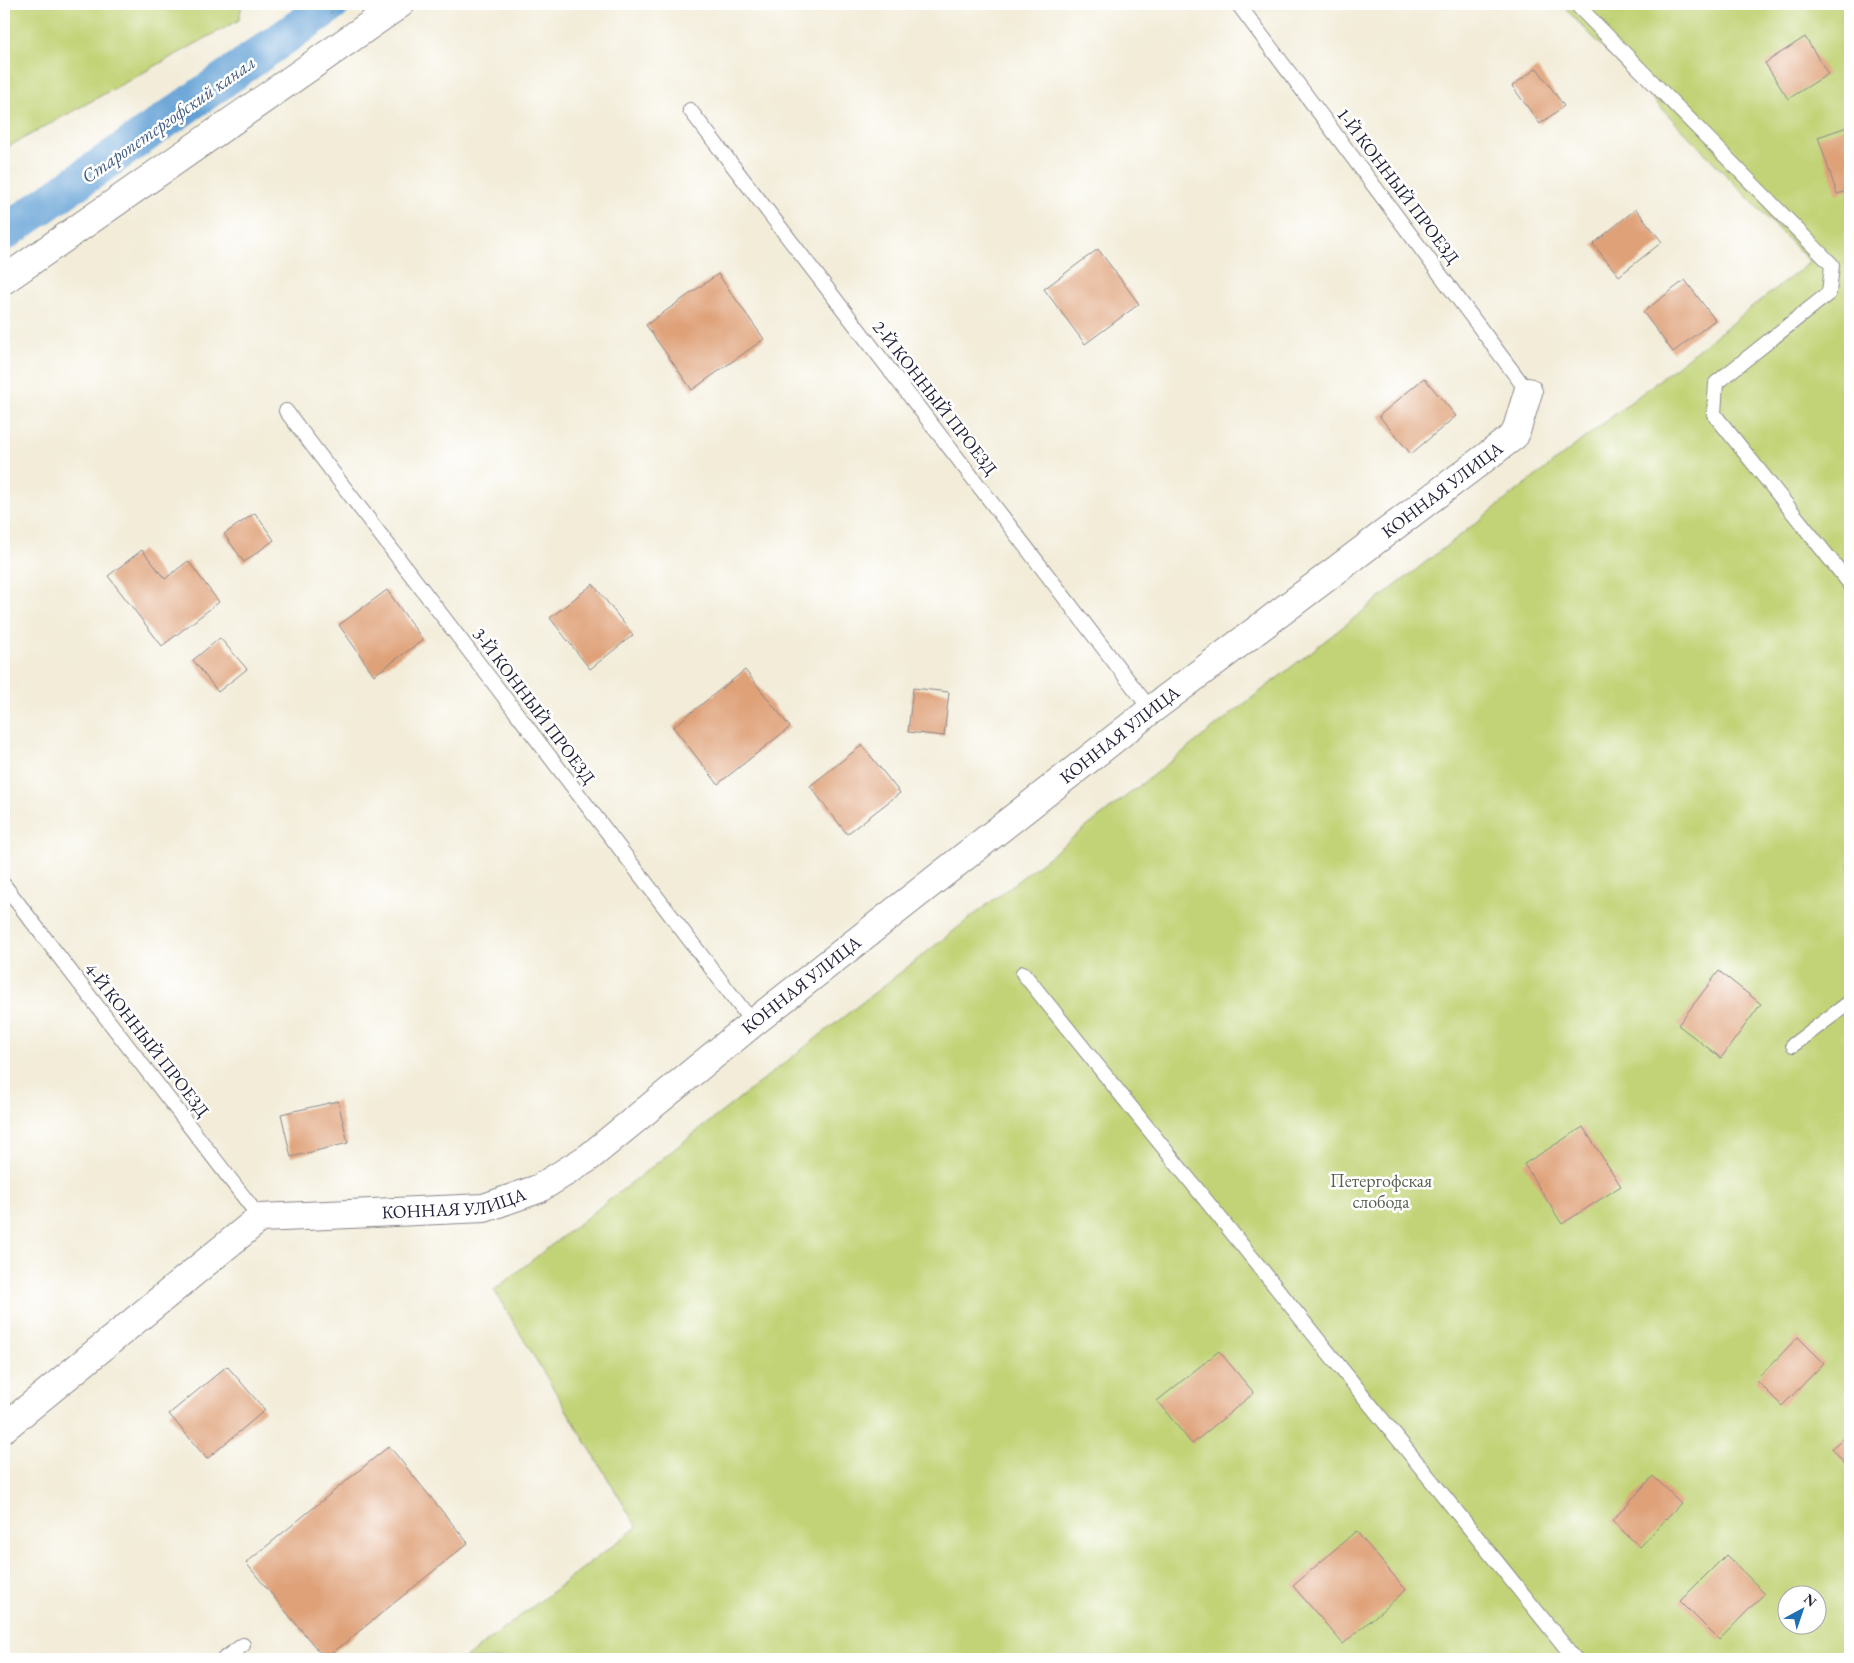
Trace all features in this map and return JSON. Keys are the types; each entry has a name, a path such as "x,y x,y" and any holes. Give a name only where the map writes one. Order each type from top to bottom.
{"street":[{"path":"4,280 400,4"},
{"name":"КОННАЯ УЛИЦА","path":"260,1218 484,1208 538,1189 588,1158 753,1023 1151,710 1515,435 1528,392"},
{"path":"4,1428 260,1218"}],"lane":[{"name":"1-Й КОННЫЙ ПРОЕЗД","path":"1238,4 1528,392"},
{"path":"1576,4 1832,265 1829,293 1716,383 1714,414 1850,584"},
{"name":"2-Й КОННЫЙ ПРОЕЗД","path":"690,110 1151,710"},
{"name":"3-Й КОННЫЙ ПРОЕЗД","path":"286,411 753,1023"},
{"name":"4-Й КОННЫЙ ПРОЕЗД","path":"4,885 260,1218"},
{"path":"1023,973 1575,1659"},
{"path":"1793,1045 1850,1002"},
{"path":"224,1659 243,1645"}],"path":[{"path":"325,4 334,16"}],"green space":[{"path":"4,4 242,4 239,20 4,149"},
{"name":"Петергофская слобода","path":"1561,4 1850,4 1850,1659 464,1659 637,1527 494,1290 1810,262"}],"building":[{"path":"1805,37 1828,74 1788,99 1765,63"},
{"path":"1537,68 1564,106 1540,124 1512,86"},
{"path":"1850,126 1850,190 1837,194 1818,137"},
{"path":"1636,209 1662,242 1619,276 1593,244"},
{"path":"1098,249 1139,304 1085,344 1044,289"},
{"path":"718,274 764,339 692,390 646,325"},
{"path":"1685,280 1715,320 1673,352 1643,312"},
{"path":"1424,378 1456,416 1411,454 1379,416"},
{"path":"255,513 274,540 244,562 224,534"},
{"path":"142,550 165,579 188,561 219,602 162,646 108,576"},
{"path":"593,584 633,635 590,669 550,618"},
{"path":"387,590 423,640 374,675 339,625"},
{"path":"220,638 247,669 218,692 193,660"},
{"path":"745,670 790,727 718,784 673,727"},
{"path":"913,688 949,692 944,736 908,732"},
{"path":"862,745 900,793 847,834 810,786"},
{"path":"1719,971 1761,1004 1721,1058 1678,1025"},
{"path":"338,1101 348,1143 291,1157 281,1114"},
{"path":"1583,1127 1621,1186 1562,1224 1524,1164"},
{"path":"1798,1337 1824,1363 1782,1406 1756,1380"},
{"path":"1219,1351 1254,1393 1192,1444 1157,1401"},
{"path":"227,1366 265,1410 207,1459 169,1414"},
{"path":"1850,1432 1850,1469 1832,1448"},
{"path":"389,1446 468,1543 325,1659 246,1563"},
{"path":"1653,1476 1681,1503 1640,1547 1612,1521"},
{"path":"1356,1531 1406,1590 1343,1644 1293,1586"},
{"path":"1726,1555 1765,1593 1719,1640 1680,1601"}],"waterway":[{"name":"Старопетергофский канал","path":"4,233 332,4"}]}
